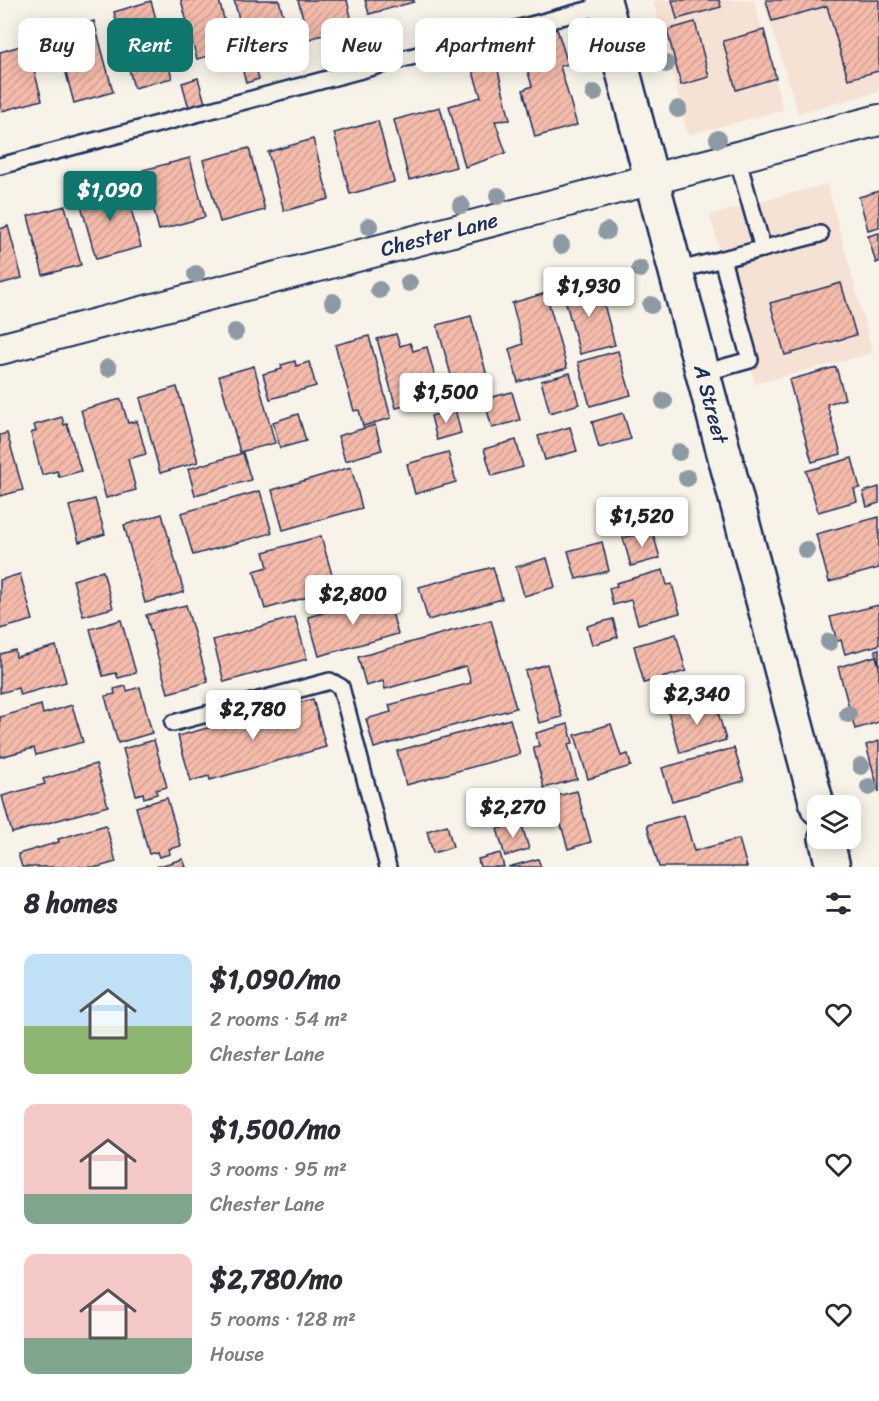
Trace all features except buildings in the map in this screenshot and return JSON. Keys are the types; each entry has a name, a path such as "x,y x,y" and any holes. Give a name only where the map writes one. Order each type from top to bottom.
{"street":[{"name":"A Street","path":"605,2 815,795"},
{"name":"Chester Lane","path":"0,349 879,120"},
{"path":"829,849 833,867"}],"lane":[{"path":"0,166 605,2"},
{"path":"737,157 763,249"},
{"path":"676,271 820,234"},
{"path":"703,373 750,360 722,259"},
{"path":"173,723 330,681 340,687 388,867"}],"shaded area":[{"path":"653,0 754,0 783,110 688,135 667,54 667,18 658,18"},
{"path":"763,0 879,0 879,92 798,113"},
{"path":"827,184 873,353 755,384 710,215"}]}
